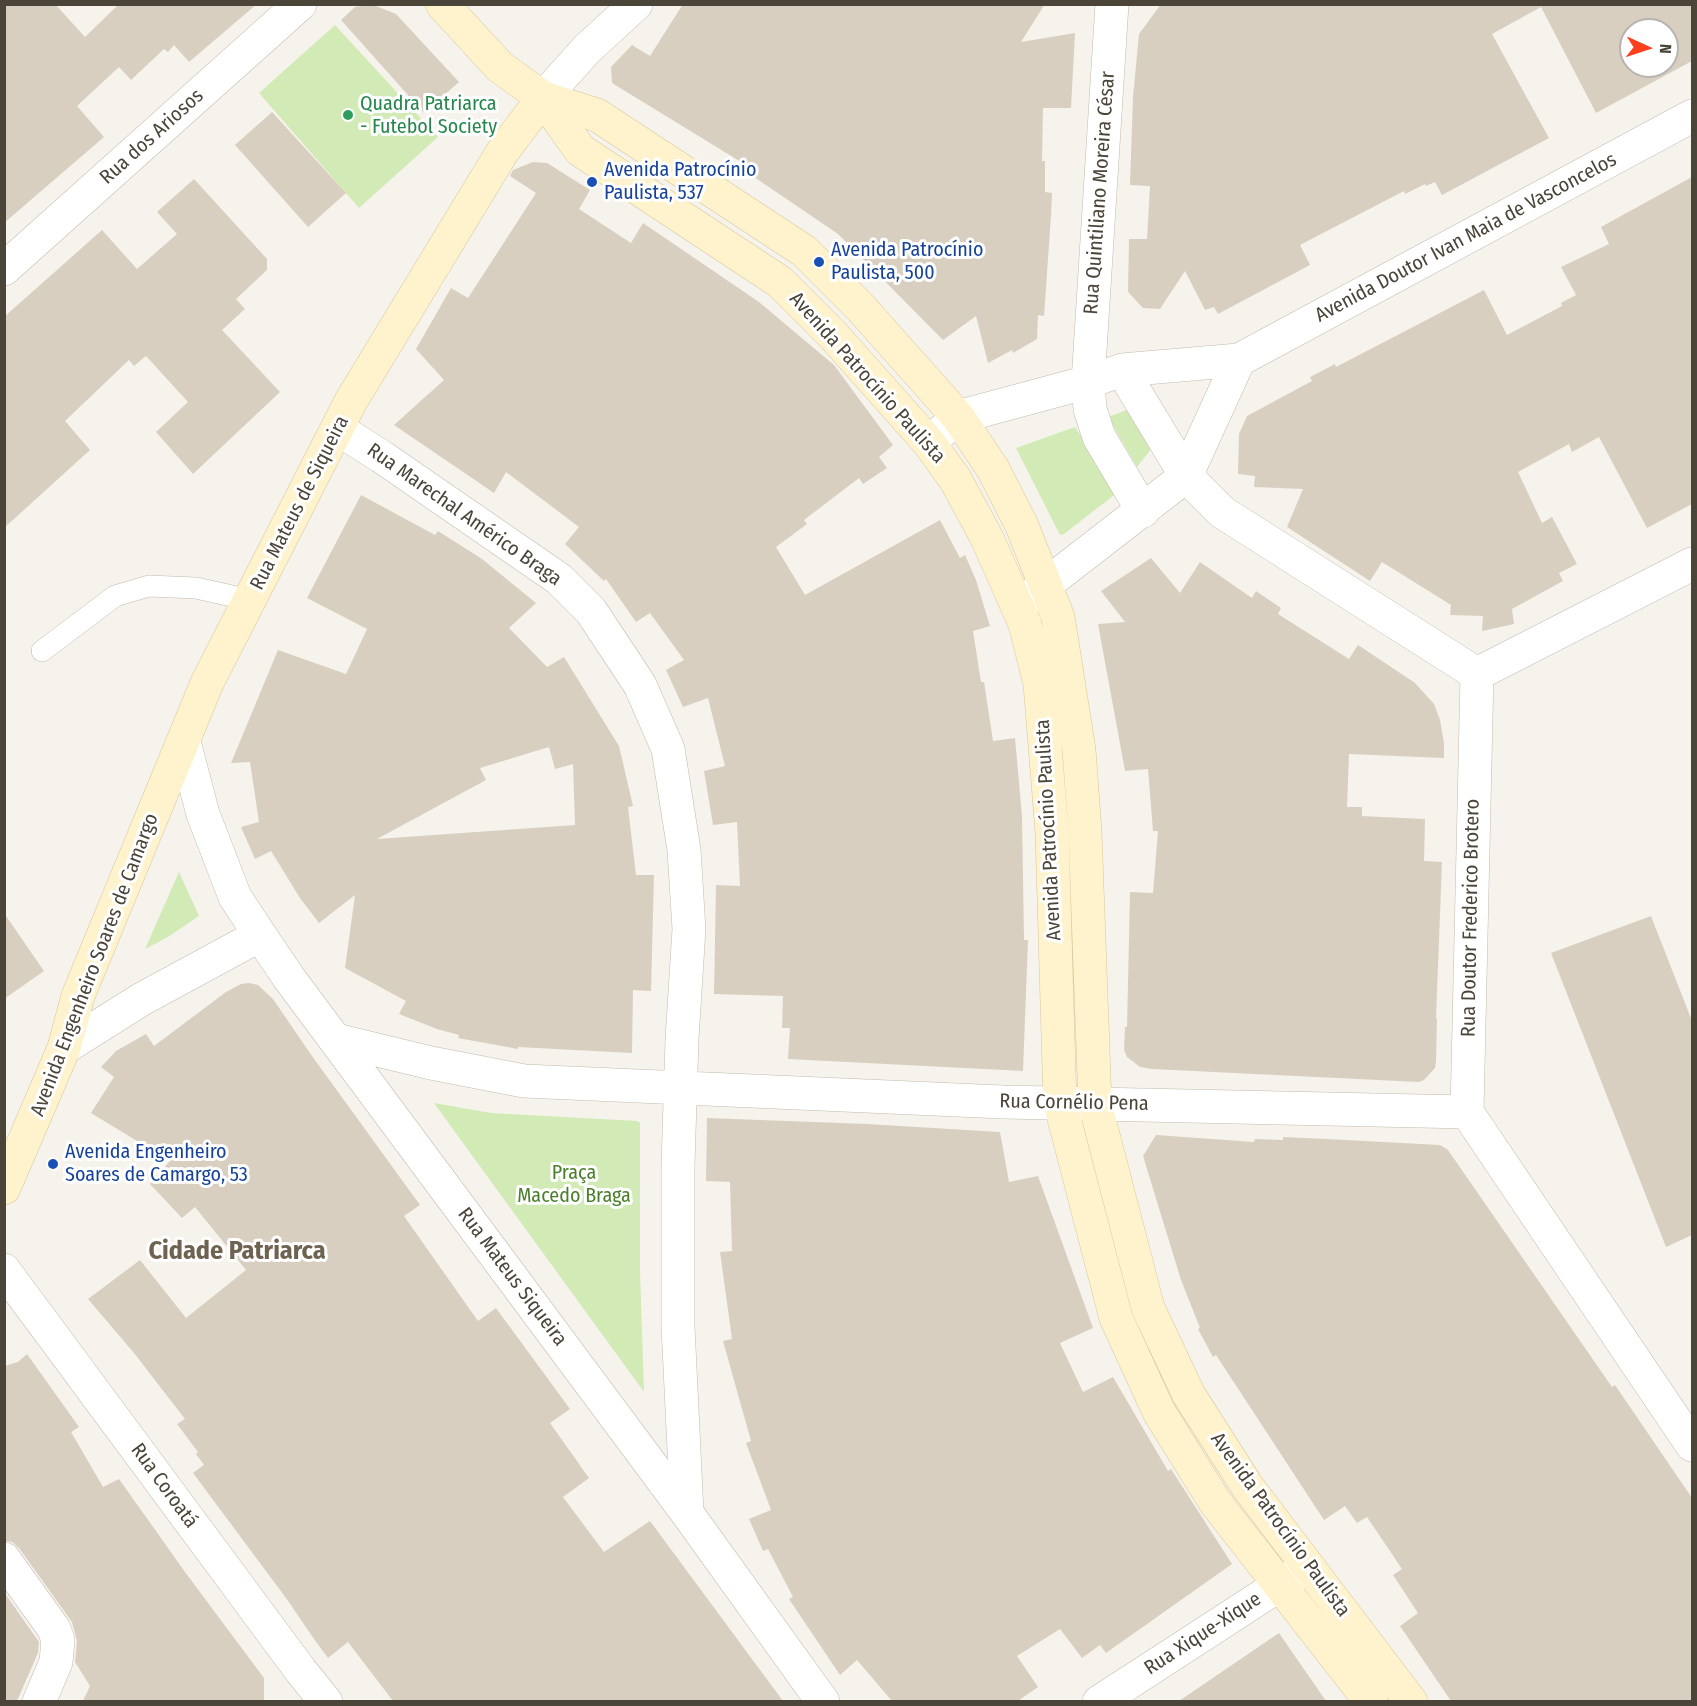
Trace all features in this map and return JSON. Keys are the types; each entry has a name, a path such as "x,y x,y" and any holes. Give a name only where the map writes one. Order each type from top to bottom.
{"street":[{"name":"Rua dos Ariosos","path":"4,269 300,4"},
{"path":"442,4 500,67 543,98"},
{"name":"Rua Mateus de Siqueira","path":"184,742 207,683 351,401 503,151 543,98 587,49 636,4"},
{"name":"Rua Quintiliano Moreira César","path":"1112,4 1088,382 1090,409 1099,437 1143,511"},
{"name":"Avenida Patrocínio Paulista","path":"543,98 597,115 804,251 861,308 958,417 993,469 1022,526 1058,617 1080,750 1095,1104 1148,1308 1189,1395 1247,1486 1411,1701"},
{"name":"Avenida Patrocínio Paulista","path":"543,98 580,150 780,282 833,335 929,443 955,479 987,538 1025,624 1040,684 1052,833 1060,1103 1116,1318 1159,1412 1215,1502 1371,1701"},
{"name":"Avenida Doutor Ivan Maia de Vasconcelos","path":"1239,360 1692,116"},
{"path":"929,443 958,417 1088,382 1122,370 1239,360 1186,476 1018,606"},
{"path":"1122,370 1186,476 1222,512 1477,675 1692,564"},
{"name":"Rua Marechal Américo Braga","path":"338,429 559,579 591,611 640,685 668,749 684,850 689,929 681,1087"},
{"name":"Rua Doutor Frederico Brotero","path":"1467,1112 1477,675"},
{"path":"184,742 203,814 235,897 289,978 336,1040 431,1063 524,1081 681,1087 678,1165 678,1326 687,1514 823,1701"},
{"name":"Avenida Engenheiro Soares de Camargo","path":"4,1188 64,1048 78,996 184,742"},
{"path":"64,1048 142,999 260,934"},
{"name":"Rua Mateus Siqueira","path":"336,1040 687,1514"},
{"name":"Rua Cornélio Pena","path":"681,1087 1003,1102 1467,1112"},
{"path":"1467,1112 1692,1445"},
{"name":"Rua Coroatá","path":"4,1270 322,1699"},
{"path":"4,1559 54,1629 58,1640 56,1662 39,1701"},
{"name":"Rua Xique-Xique","path":"1099,1701 1308,1567"}],"lane":[{"path":"42,651 115,596 149,586 196,588 250,600"}],"green space":[{"name":"Quadra Patriarca - Futebol Society","path":"335,25 438,137 359,208 259,93"},
{"path":"1127,410 1152,448 1137,467 1108,417"},
{"path":"1075,427 1118,492 1060,535 1016,448"},
{"path":"179,872 199,916 145,949"},
{"name":"Praça Macedo Braga","path":"434,1103 491,1113 640,1123 640,1272 644,1392"}],"building":[{"path":"4,4 55,4 85,37 119,4 257,4 189,62 174,45 168,52 164,49 131,80 119,67 77,106 104,137 4,223"},
{"path":"683,4 1045,4 1021,42 1075,33 1071,108 1043,108 1042,161 1045,161 1045,192 1052,193 1044,316 1038,315 1037,339 1013,353 1012,350 988,363 976,316 943,340 838,234 738,166 741,162 612,83 611,67 632,45 650,56"},
{"path":"1161,4 1692,4 1692,61 1679,68 1679,18 1619,18 1619,78 1661,78 1596,113 1541,7 1492,34 1549,138 1442,195 1435,182 1426,186 1425,184 1405,194 1404,191 1300,245 1310,265 1218,314 1214,307 1205,310 1185,271 1160,309 1143,308 1128,292 1129,239 1147,239 1150,186 1130,185 1133,97 1139,34"},
{"path":"376,6 396,14 459,82 424,113 341,20 355,7"},
{"path":"272,112 346,193 308,227 235,145"},
{"path":"533,162 547,163 590,190 579,209 631,243 643,223 759,302 834,365 893,445 879,457 887,468 863,484 859,478 804,520 807,524 776,547 805,595 940,520 960,558 965,555 976,580 990,626 973,631 993,741 1015,738 1022,816 1024,940 1028,940 1023,1071 788,1059 790,1028 782,1028 783,996 714,994 716,885 740,886 737,822 713,825 704,771 725,766 708,698 683,707 666,670 684,660 650,613 636,622 606,579 604,581 565,544 579,527 506,472 494,493 394,425 444,380 416,349 451,288 468,298 536,193 510,176 513,170"},
{"path":"1692,177 1692,504 1647,528 1599,437 1572,452 1569,444 1518,472 1542,523 1552,517 1577,564 1559,573 1563,581 1512,609 1514,624 1482,631 1483,616 1450,615 1451,605 1382,562 1370,581 1287,527 1303,489 1254,487 1255,476 1238,474 1239,434 1247,416 1312,381 1310,377 1335,364 1336,367 1484,290 1507,335 1562,306 1561,303 1576,295 1561,267 1609,244 1601,227"},
{"path":"194,179 267,259 267,270 236,299 245,309 222,330 280,392 193,474 156,432 188,402 146,356 134,366 129,360 65,421 90,450 4,528 4,317 102,230 137,269 177,234 157,212"},
{"path":"361,495 435,535 438,531 482,559 536,603 509,628 547,667 564,657 619,746 633,806 628,807 636,875 654,875 651,991 633,990 632,1053 518,1047 518,1049 458,1038 459,1035 399,1014 406,1001 345,968 355,895 319,923 300,898 271,851 255,859 241,827 259,822 250,762 231,763 278,650 346,674 367,629 307,598","holes":["549,747 555,769 573,764 575,825 377,839 486,780 480,768"]},
{"path":"1151,558 1180,593 1200,562 1252,598 1256,591 1281,608 1278,614 1349,659 1358,645 1415,683 1434,704 1440,720 1444,758 1349,754 1347,807 1362,807 1362,816 1425,819 1424,861 1442,862 1436,1062 1435,1068 1424,1080 1419,1082 1152,1069 1140,1067 1127,1057 1124,1050 1125,1027 1127,1027 1130,892 1153,893 1158,831 1153,831 1148,769 1125,771 1098,624 1125,622 1101,591"},
{"path":"4,913 44,971 4,999"},
{"path":"1651,916 1692,1021 1692,1235 1666,1247 1551,953"},
{"path":"241,984 258,985 273,999 420,1205 404,1216 478,1321 496,1308 570,1409 550,1423 589,1478 563,1497 604,1552 650,1521 783,1701 393,1701 348,1642 328,1658 193,1473 204,1465 196,1454 198,1452 177,1424 185,1419 134,1353 88,1299 140,1260 186,1318 246,1270 195,1207 182,1218 150,1184 170,1161 91,1113 114,1077 101,1067 116,1051 146,1034 154,1046 226,992"},
{"path":"707,1118 1000,1132 1009,1182 1038,1176 1093,1328 1060,1343 1083,1392 1113,1377 1168,1471 1171,1469 1232,1564 1106,1653 1100,1645 1082,1658 1060,1629 1017,1656 1038,1687 1018,1701 892,1701 857,1660 840,1675 789,1599 793,1597 768,1549 763,1551 749,1519 771,1510 746,1443 751,1441 723,1341 732,1339 720,1252 732,1251 730,1182 706,1181"},
{"path":"1156,1135 1254,1142 1255,1139 1283,1140 1283,1137 1327,1139 1440,1145 1448,1150 1612,1387 1615,1385 1692,1498 1692,1701 1451,1701 1400,1626 1418,1613 1393,1575 1402,1569 1367,1517 1357,1523 1345,1506 1324,1520 1216,1355 1213,1357 1198,1329 1200,1328 1181,1280 1143,1156"},
{"path":"27,1354 79,1427 71,1432 103,1487 119,1479 264,1678 264,1701 83,1701 90,1686 75,1662 77,1641 72,1622 19,1548 12,1542 4,1541 4,1366 18,1362"},
{"path":"4,1592 39,1642 38,1653 17,1701 4,1701"},
{"path":"1279,1633 1326,1701 1179,1701"}],"place":[{"name":"Quadra Patriarca - Futebol Society","path":"348,115"},
{"name":"Avenida Patrocínio Paulista, 537","path":"592,182"},
{"name":"Avenida Patrocínio Paulista, 500","path":"819,262"},
{"name":"Avenida Engenheiro Soares de Camargo, 53","path":"53,1164"}],"district":[{"name":"Cidade Patriarca","path":"237,1252"}]}
